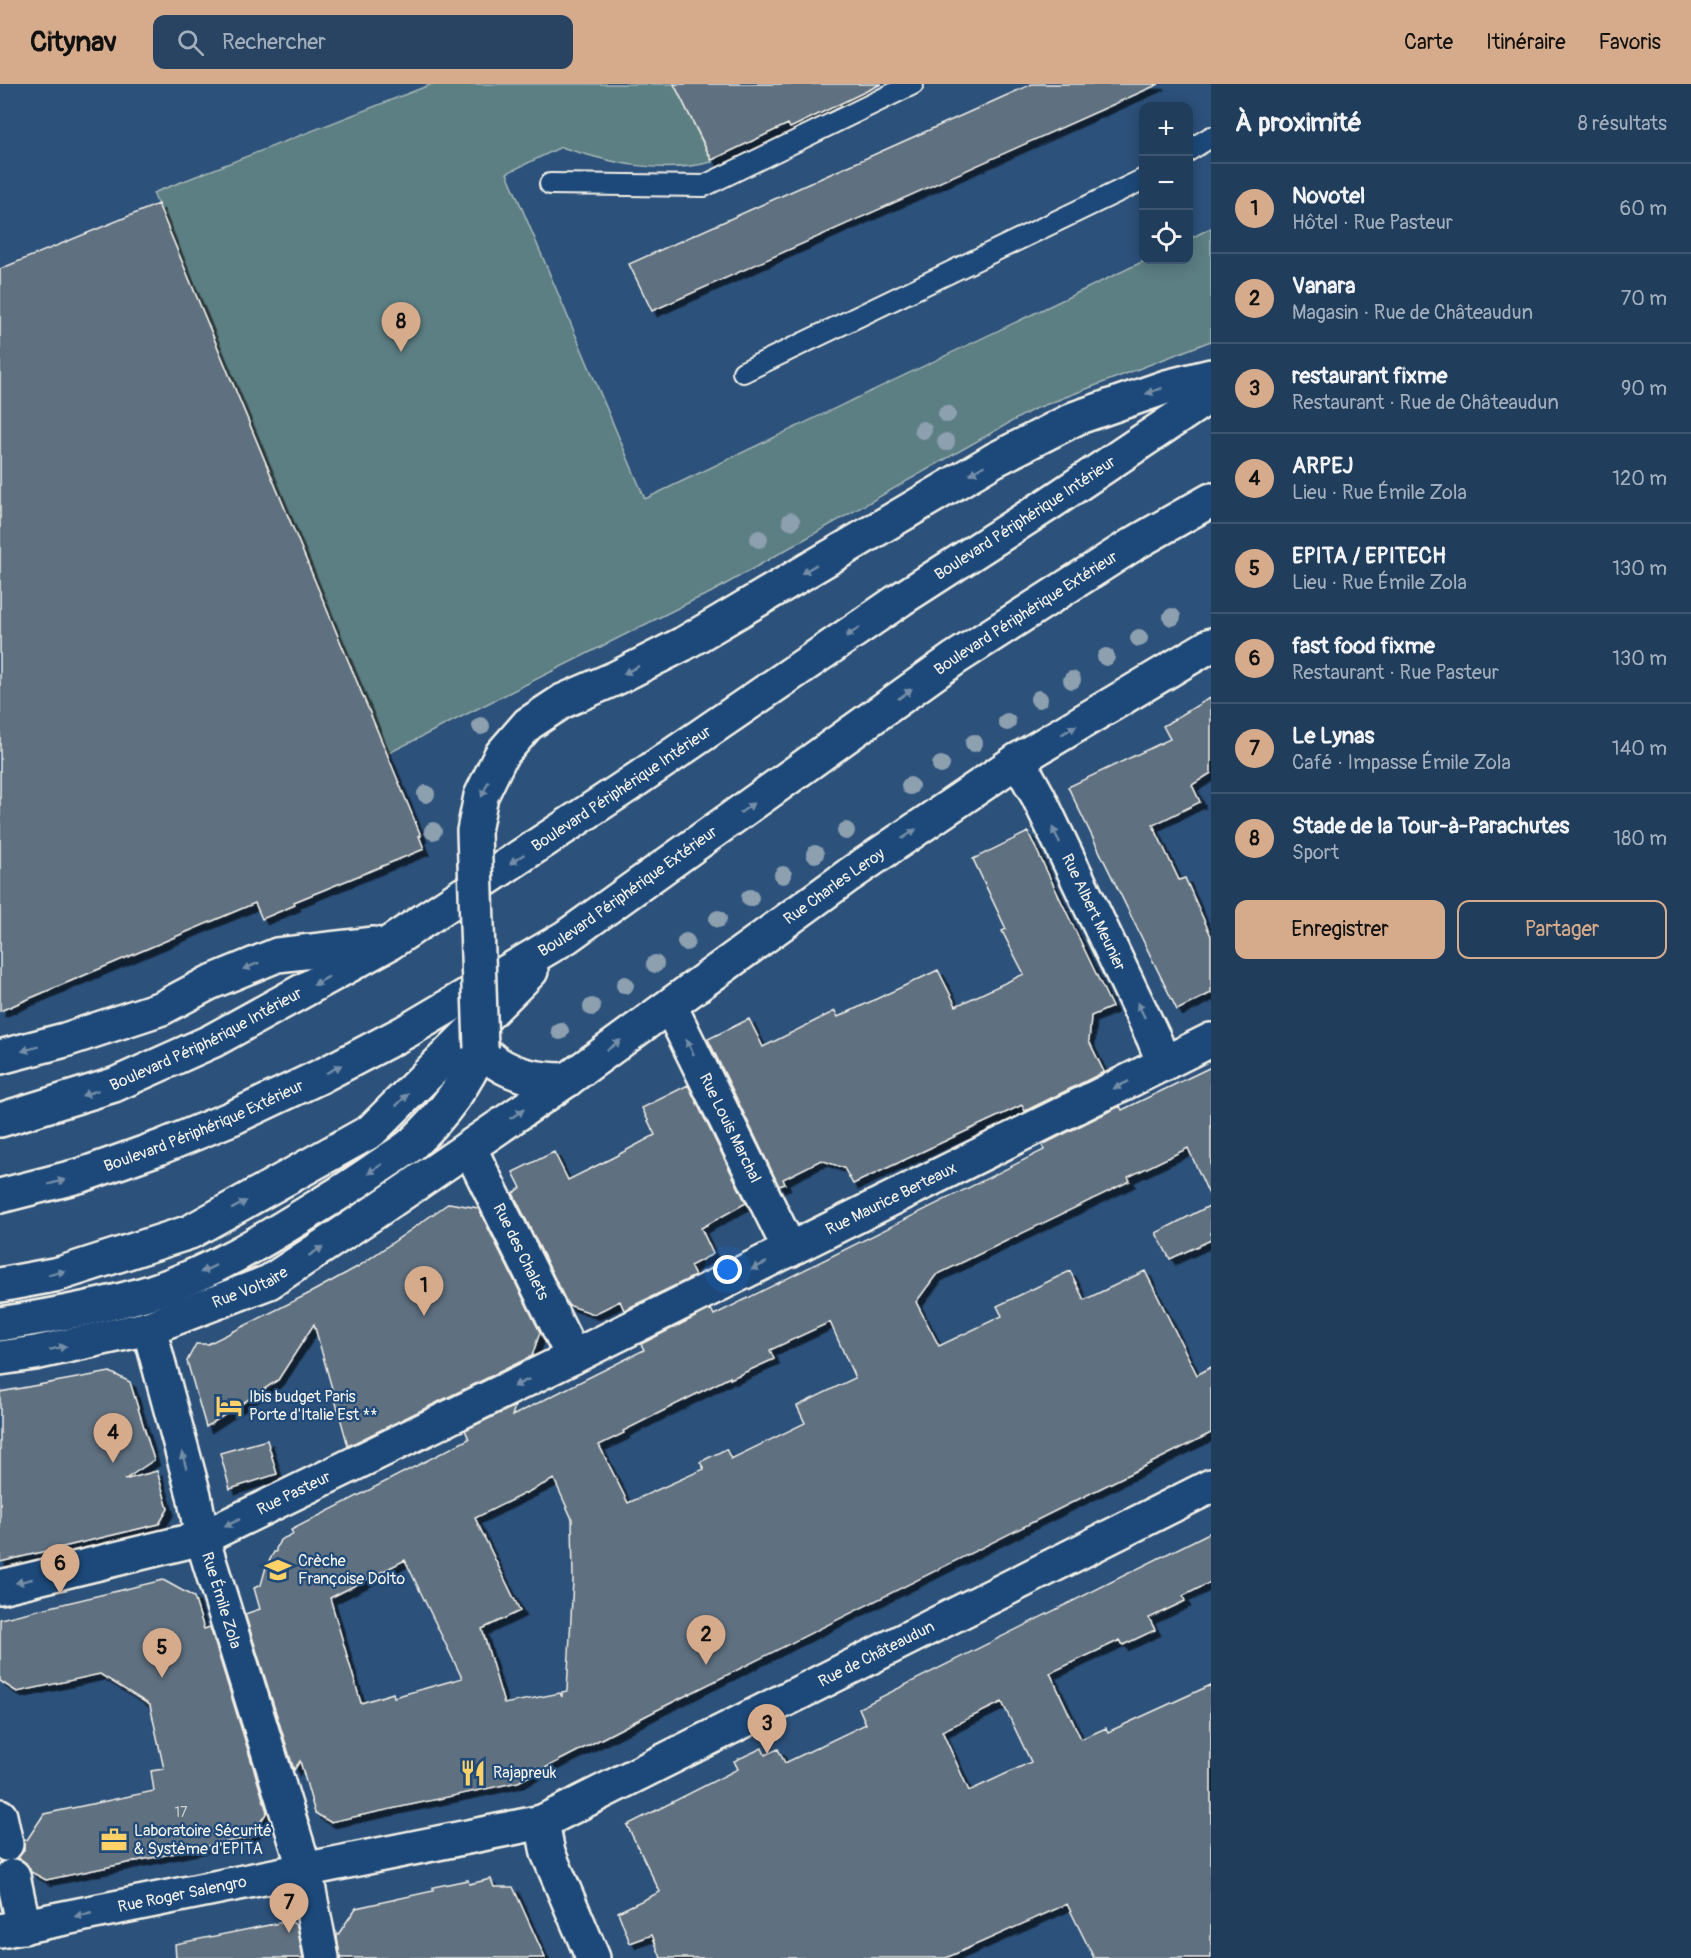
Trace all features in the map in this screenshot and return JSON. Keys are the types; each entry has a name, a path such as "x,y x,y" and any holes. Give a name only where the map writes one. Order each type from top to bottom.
{"main road":[{"path":"0,1324 70,1312 152,1292 194,1276 235,1256 353,1184 410,1146 436,1120 473,1068 481,1048 474,831 481,796 501,755 528,724 554,707 683,644 994,460 1076,417 1166,387 1211,376"},
{"name":"Boulevard Périphérique Intérieur","path":"0,1120 114,1085 212,1041 391,942 646,774 901,599 1211,395"},
{"name":"Boulevard Périphérique Extérieur","path":"0,1197 82,1175 161,1147 232,1118 321,1076 405,1032 566,937 954,659 1132,545 1211,500"},
{"name":"Rue Charles Leroy","path":"469,1147 567,1080 849,874 1018,760 1211,645"},
{"name":"Rue Albert Meunier","path":"1018,760 1043,806 1164,1064"},
{"path":"0,1285 59,1274 189,1232 371,1131 566,937"},
{"path":"0,1057 65,1040 162,1008 209,983 278,955 391,942"},
{"name":"Rue Louis Marchal","path":"670,1006 790,1250"},
{"name":"Rue Maurice Berteaux","path":"573,1358 1211,1040"},
{"path":"481,1048 489,1059 526,1076 545,1080 567,1080"},
{"name":"Rue Voltaire","path":"0,1359 149,1329 269,1282 469,1147"},
{"name":"Rue des Chalets","path":"469,1147 573,1358"},
{"name":"Rue Émile Zola","path":"149,1329 194,1495 202,1538 305,1870 322,1958"},
{"name":"Rue Pasteur","path":"0,1587 202,1538 573,1358"},
{"name":"Rue de Châteaudun","path":"542,1822 1211,1486"},
{"path":"542,1822 548,1853 593,1958"},
{"name":"Rue Roger Salengro","path":"12,1929 542,1822"},
{"path":"12,1929 13,1876"}],"lane":[{"path":"550,184 704,186 913,84"},
{"path":"1193,149 1211,137"},
{"path":"743,372 1139,181"}],"green space":[{"path":"432,84 674,84 712,162 693,166 655,167 598,158 561,147 507,173 645,499 1139,263 1193,264 1193,237 1211,228 1211,341 1032,410 710,593 387,754 153,193"}],"building":[{"path":"674,84 881,84 790,128 788,124 712,160"},
{"path":"1032,84 1159,84 652,311 629,264"},
{"path":"158,204 421,836 419,836 424,849 294,902 295,905 262,919 255,903 0,1011 0,269"},
{"path":"1211,697 1211,773 1192,785 1200,802 1153,825 1179,880 1185,878 1211,936 1211,993 1177,1010 1068,787 1170,739 1163,726"},
{"path":"1028,832 1112,1007 1091,1016 1089,1041 1104,1072 1025,1111 1022,1105 853,1184 844,1168 821,1160 783,1179 785,1184 779,1186 708,1039 749,1019 763,1047 835,1011 838,1017 938,970 956,1006 1024,974 1002,931 1006,929 973,859"},
{"path":"1211,1067 1211,1199 1188,1148 1128,1177 1130,1181 936,1275 916,1302 939,1346 1002,1316 997,1306 1070,1271 1084,1300 1145,1271 1197,1375 1211,1367 1211,1433 518,1782 330,1822 315,1813 300,1761 294,1770 245,1614 260,1609 254,1588 261,1585 266,1567 276,1552 280,1540 293,1534 291,1530 469,1439 465,1430 515,1406 512,1416 644,1350 641,1344 711,1309 714,1315 1044,1150 1042,1145 1120,1106 1122,1110","holes":["830,1322 855,1378 797,1406 805,1423 731,1459 726,1449 700,1462 704,1469 628,1503 599,1445 730,1377 730,1379 774,1359 770,1350","554,1479 572,1519 573,1580 567,1691 562,1692 562,1697 560,1693 504,1704 482,1629 520,1611 475,1518","405,1560 462,1678 394,1697 393,1693 361,1703 330,1598"]},
{"path":"688,1085 746,1203 701,1228 713,1254 690,1266 695,1276 624,1310 620,1301 594,1314 568,1305 513,1193 521,1188 513,1172 554,1152 568,1180 655,1135 642,1108"},
{"path":"449,1203 478,1208 540,1332 532,1356 348,1446 314,1324 278,1380 206,1427 187,1361 196,1344 208,1344 359,1266"},
{"path":"1211,1205 1211,1240 1170,1259 1156,1233"},
{"path":"110,1372 130,1382 154,1460 124,1480 157,1471 168,1509 159,1524 0,1562 0,1392"},
{"path":"267,1440 277,1474 230,1489 220,1453"},
{"path":"1211,1532 1211,1582 1183,1596 1185,1601 1149,1618 1155,1630 1123,1645 1120,1640 1050,1673 1081,1739 1106,1728 1108,1732 1211,1685 1211,1958 1094,1958 1067,1904 946,1958 661,1958 652,1935 630,1943 618,1912 660,1892 627,1825 738,1769 734,1761 762,1748 765,1755 778,1749 785,1763 866,1724 859,1708","holes":["1002,1702 1031,1762 969,1791 942,1731"]},
{"path":"163,1580 194,1597 204,1629 210,1627 267,1812 251,1837 46,1880 31,1872 26,1863 18,1858 24,1850 24,1840 27,1840 44,1814 154,1791 151,1771 164,1769 150,1705 100,1674 17,1692 0,1681 0,1619"},
{"path":"491,1879 494,1887 513,1887 545,1958 340,1958 337,1936 356,1908 433,1891 433,1887 468,1880 469,1884"},
{"path":"289,1921 297,1925 303,1958 176,1958 175,1944"}],"place":[{"name":"Stade de la Tour-à-Parachutes","path":"401,352"},
{"name":"Novotel","path":"424,1316"},
{"name":"Ibis budget Paris Porte d'Italie Est **","path":"229,1406"},
{"name":"ARPEJ","path":"113,1463"},
{"name":"Crèche Françoise Dolto","path":"278,1570"},
{"name":"fast food fixme","path":"60,1594"},
{"name":"Vanara","path":"706,1665"},
{"name":"EPITA / EPITECH","path":"162,1678"},
{"name":"restaurant fixme","path":"767,1754"},
{"name":"Rajapreuk","path":"473,1773"},
{"name":"Laboratoire Sécurité & Système d'EPITA","path":"114,1840"},
{"name":"Le Lynas","path":"289,1933"}]}
